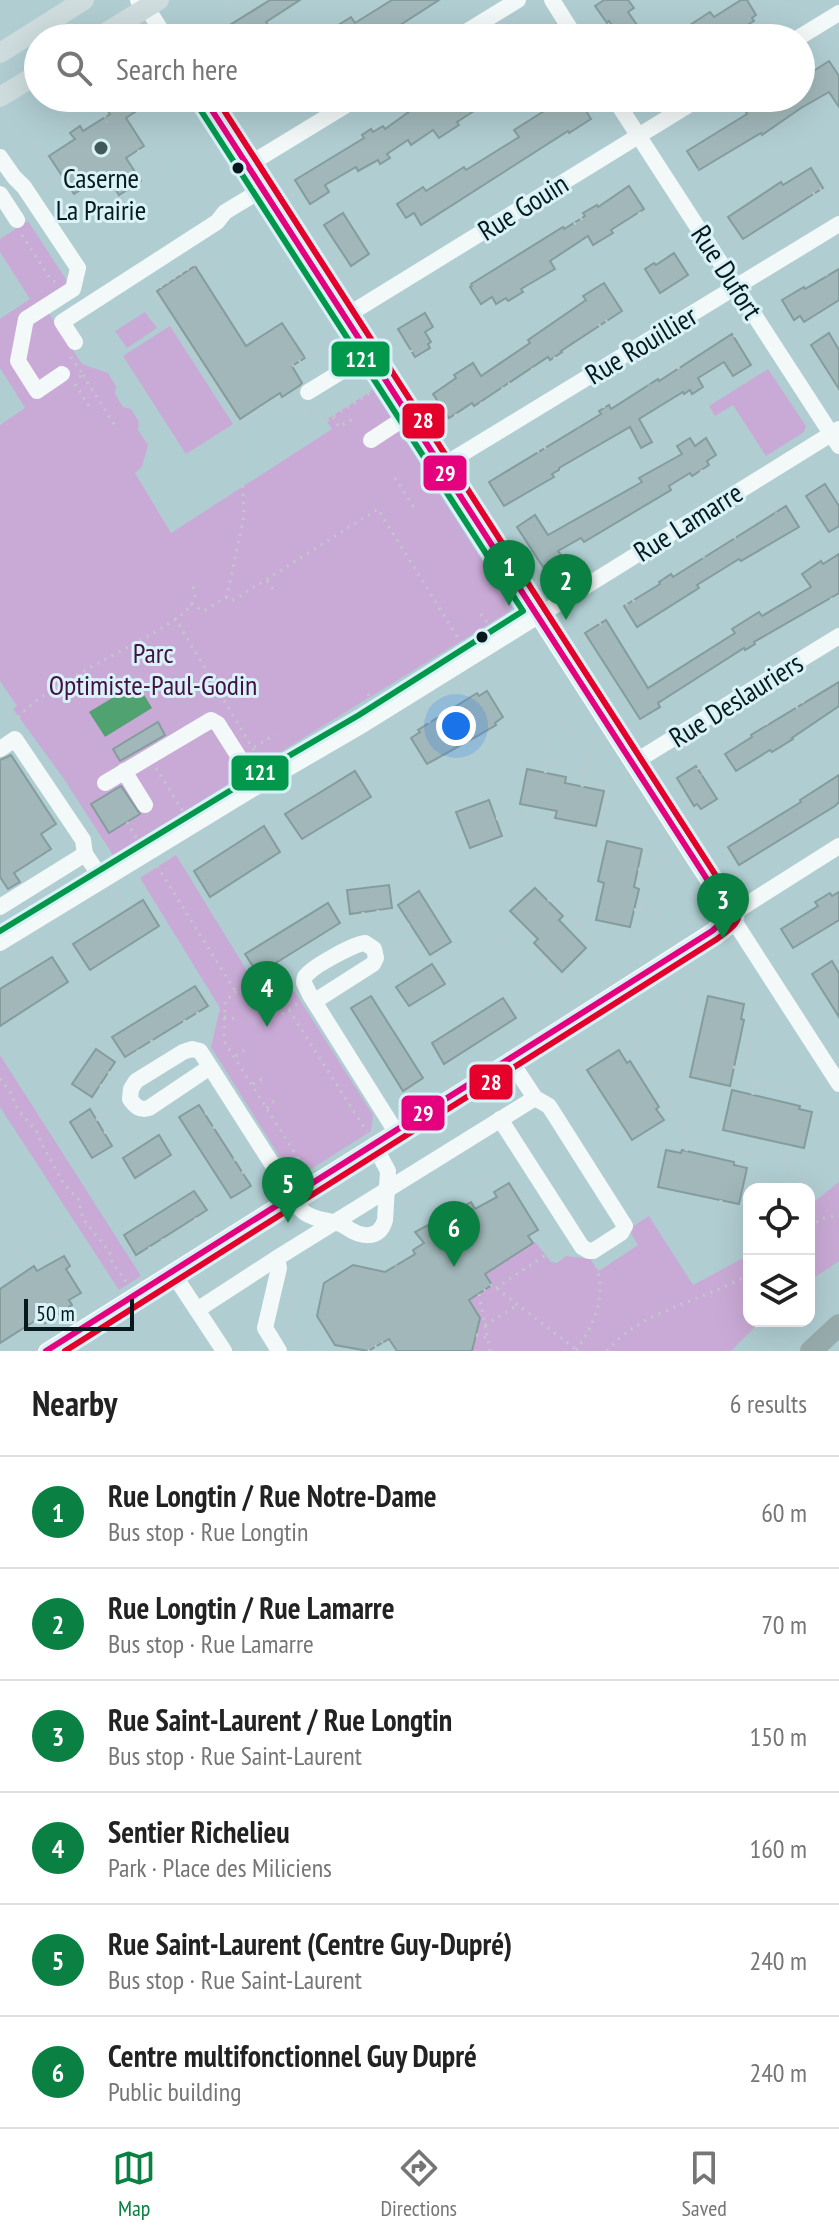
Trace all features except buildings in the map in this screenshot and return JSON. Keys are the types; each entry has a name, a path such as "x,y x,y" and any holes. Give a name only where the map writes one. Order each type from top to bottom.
{"highway":[{"path":"811,1351 839,1325"}],"main road":[{"path":"46,24 84,0"},
{"path":"117,24 148,3"},
{"path":"0,53 24,38"},
{"path":"0,97 24,82"}],"street":[{"path":"479,24 518,0"},
{"path":"552,0 567,24"},
{"path":"148,3 159,24"},
{"path":"815,28 839,13"},
{"path":"213,112 839,1084"},
{"path":"248,165 335,112"},
{"name":"Rue Dufort","path":"623,112 836,436"},
{"name":"Rue Gouin","path":"346,316 678,112"},
{"path":"0,157 78,268 73,289 26,319 18,361 37,391 75,376"},
{"path":"75,342 62,322 263,189"},
{"path":"0,194 18,223"},
{"name":"Rue Rouillier","path":"442,466 736,286 838,217"},
{"path":"308,392 370,354"},
{"path":"371,440 409,415"},
{"name":"Rue Lamarre","path":"0,943 109,885 256,787 364,724 537,614 836,436"},
{"name":"Rue Deslauriers","path":"633,763 839,636"},
{"path":"105,783 205,723 215,721 256,787"},
{"path":"0,749 15,739 83,840 85,854 109,885"},
{"path":"124,771 145,805"},
{"path":"46,1351 169,1265 292,1197 372,1140 396,1132 712,931 730,915 839,846"},
{"path":"0,907 85,854"},
{"path":"308,1001 396,1132"},
{"path":"210,1067 138,1105 131,1089 136,1081 183,1052 192,1049 200,1051 292,1197 307,1214 335,1222 359,1235 371,1236 384,1225 387,1189 387,1167 372,1140"},
{"path":"500,1119 582,1247 593,1251 621,1233 625,1226 549,1106 535,1098 510,1060"},
{"path":"197,1310 535,1098"},
{"path":"277,1258 279,1268 265,1328 279,1351"},
{"path":"169,1265 224,1351"}],"path":[{"path":"0,2 4,8"},
{"path":"228,2 240,19"},
{"path":"63,112 73,131"},
{"path":"103,112 107,118"},
{"path":"725,112 732,124"},
{"path":"32,138 59,176 51,181"},
{"path":"138,150 152,170 168,173"},
{"path":"292,156 304,174"},
{"path":"685,181 699,169"},
{"path":"85,187 120,240"},
{"path":"813,194 823,188 838,217"},
{"path":"639,212 646,223"},
{"path":"574,224 582,218"},
{"path":"18,223 22,235 51,280 64,287"},
{"path":"722,238 734,230"},
{"path":"198,262 207,277 273,232"},
{"path":"727,246 741,237"},
{"path":"753,237 765,255"},
{"path":"506,249 516,245 525,250"},
{"path":"329,263 343,254"},
{"path":"75,342 208,256 216,269"},
{"path":"665,298 685,285 682,279"},
{"path":"153,292 240,424 244,515 226,597 204,611 191,604"},
{"path":"150,319 165,310"},
{"path":"599,326 608,320"},
{"path":"734,337 740,321"},
{"path":"292,366 339,336"},
{"path":"554,357 556,360 586,343 582,337"},
{"path":"411,350 413,367"},
{"path":"679,369 675,362 689,354"},
{"path":"532,368 545,390"},
{"path":"75,376 92,411"},
{"path":"75,376 117,429"},
{"path":"502,389 513,381 526,402"},
{"path":"240,424 278,399 288,414 300,407 310,413 317,409 325,422 375,390"},
{"path":"282,404 308,392"},
{"path":"604,408 603,405 618,396"},
{"path":"481,402 493,422"},
{"path":"430,419 443,410"},
{"path":"455,414 470,437"},
{"path":"333,417 339,427 356,417"},
{"path":"537,452 546,447 548,437 575,421"},
{"path":"701,470 713,490"},
{"path":"395,478 415,509"},
{"path":"763,491 776,513"},
{"path":"226,597 232,601 378,509 461,643"},
{"path":"722,538 730,533 733,538 738,537"},
{"path":"691,562 703,555 704,558"},
{"path":"650,576 657,573 663,579"},
{"path":"266,579 274,591"},
{"path":"19,716 64,683 175,618 191,604 195,595 193,585"},
{"path":"831,598 839,612"},
{"path":"618,605 624,606 636,599"},
{"path":"481,614 490,626"},
{"path":"175,618 254,747 254,764"},
{"path":"459,680 467,700"},
{"path":"818,686 832,681 836,684"},
{"path":"796,708 813,693"},
{"path":"417,706 430,723"},
{"path":"563,719 579,746 590,756"},
{"path":"751,725 769,724"},
{"path":"582,787 595,733"},
{"path":"540,734 551,752 545,773"},
{"path":"254,747 275,735"},
{"path":"678,735 702,775"},
{"path":"727,736 735,748"},
{"path":"149,756 184,813"},
{"path":"327,761 339,781"},
{"path":"549,762 586,772 608,790 578,932 602,956"},
{"path":"289,784 300,804"},
{"path":"536,817 538,808"},
{"path":"496,819 513,811 576,824 591,830 600,839"},
{"path":"236,816 249,836"},
{"path":"127,822 138,841"},
{"path":"440,847 464,832"},
{"path":"601,832 626,832 636,836 645,851 647,871 641,909"},
{"path":"196,841 209,861"},
{"path":"647,871 672,853"},
{"path":"595,861 602,863"},
{"path":"157,865 236,992"},
{"path":"638,869 647,871 666,886 678,904"},
{"path":"109,885 127,910"},
{"path":"586,897 600,900"},
{"path":"548,901 551,898 579,927"},
{"path":"378,910 379,931"},
{"path":"634,910 655,912 659,917"},
{"path":"363,912 366,929"},
{"path":"76,914 88,934"},
{"path":"388,939 410,924"},
{"path":"501,943 524,926"},
{"path":"571,933 579,927"},
{"path":"419,937 393,951 416,964 421,971"},
{"path":"25,946 37,966"},
{"path":"523,977 548,958"},
{"path":"544,962 559,982 564,998 577,1003"},
{"path":"392,965 403,971 408,979"},
{"path":"559,982 575,969 582,969"},
{"path":"308,1173 223,1037 225,1001 236,992 248,986 280,999 372,1140"},
{"path":"263,1002 267,993"},
{"path":"681,997 689,1010 704,1015"},
{"path":"282,1014 308,1001"},
{"path":"773,1009 756,1027 748,1078 754,1083 798,1092 820,1081"},
{"path":"197,1012 206,1027 200,1051"},
{"path":"224,1017 236,1019"},
{"path":"294,1035 302,1030"},
{"path":"625,1032 690,1140 785,1162 802,1183"},
{"path":"234,1057 246,1049"},
{"path":"311,1057 317,1053"},
{"path":"585,1059 579,1074 590,1089 596,1084"},
{"path":"733,1067 747,1070"},
{"path":"252,1085 264,1078"},
{"path":"0,1079 18,1110 38,1133 64,1184 78,1199 83,1219 108,1250 112,1262 129,1286"},
{"path":"328,1084 334,1080"},
{"path":"753,1095 754,1083"},
{"path":"656,1102 664,1097"},
{"path":"267,1108 279,1100"},
{"path":"96,1120 138,1105"},
{"path":"104,1133 138,1105"},
{"path":"138,1105 146,1143"},
{"path":"135,1150 129,1139 138,1105"},
{"path":"345,1113 352,1108"},
{"path":"279,1127 285,1123"},
{"path":"534,1156 561,1138"},
{"path":"686,1151 690,1140"},
{"path":"292,1149 299,1145"},
{"path":"785,1162 789,1145"},
{"path":"398,1207 450,1177 479,1183 503,1169 510,1172 552,1238 544,1256 496,1288"},
{"path":"479,1183 490,1201"},
{"path":"721,1200 720,1207 729,1210 743,1225"},
{"path":"815,1223 839,1215"},
{"path":"195,1218 207,1237"},
{"path":"46,1231 78,1242"},
{"path":"373,1249 391,1238"},
{"path":"162,1239 169,1265"},
{"path":"306,1351 288,1324 300,1272 343,1243 347,1244"},
{"path":"382,1244 396,1266"},
{"path":"21,1247 32,1267"},
{"path":"149,1247 169,1265"},
{"path":"490,1351 479,1294 492,1285 577,1350 590,1329 595,1313 601,1280 598,1271"},
{"path":"607,1351 625,1332 641,1322 743,1277"},
{"path":"485,1325 518,1305"},
{"path":"57,1309 67,1324"},
{"path":"231,1351 258,1333"},
{"path":"476,1335 487,1338"},
{"path":"368,1351 383,1342"}],"green space":[{"name":"Parc Optimiste-Paul-Godin","path":"28,221 69,284 48,312 82,364 108,373 123,407 131,409 139,422 138,430 148,445 142,467 135,473 171,533 332,429 326,420 373,390 512,607 113,855 64,779 13,709 17,706 0,681 0,425 25,408 0,368 0,319 30,299 0,252 0,239"},
{"path":"145,312 157,328 127,348 115,331"},
{"path":"170,326 233,424 186,454 123,356"},
{"path":"768,369 806,426 804,432 766,456 733,405 715,416 709,406"},
{"path":"176,855 252,979 295,992 373,1115 371,1131 305,1173 288,1170 211,1047 220,1008 140,878"},
{"path":"0,1055 141,1276 119,1290 0,1107"},
{"path":"839,1182 839,1261 815,1277 815,1255 815,1201"},
{"path":"649,1216 693,1285 743,1258 743,1327 755,1327 731,1351 472,1351 480,1318 469,1300 492,1285 485,1274 535,1242 551,1262 557,1263 566,1256 590,1259 599,1271 638,1245 631,1233 632,1227"}],"shaded area":[{"path":"137,683 152,708 105,737 89,712"}],"transit line":[{"name":"121","path":"0,931 359,715 523,611 202,112"},
{"name":"29","path":"46,1351 712,931 730,915 213,112"},
{"name":"28","path":"65,1351 717,939 733,926 739,915 225,112"}],"place":[{"name":"Caserne La Prairie","path":"101,148"},
{"name":"Rue Longtin / Rue Notre-Dame","path":"509,606"},
{"name":"Rue Longtin / Rue Lamarre","path":"566,620"},
{"name":"Rue Saint-Laurent / Rue Longtin","path":"723,939"},
{"name":"Sentier Richelieu","path":"267,1027"},
{"name":"Rue Saint-Laurent (Centre Guy-Dupré)","path":"288,1223"},
{"name":"Centre multifonctionnel Guy Dupré","path":"454,1267"}]}
